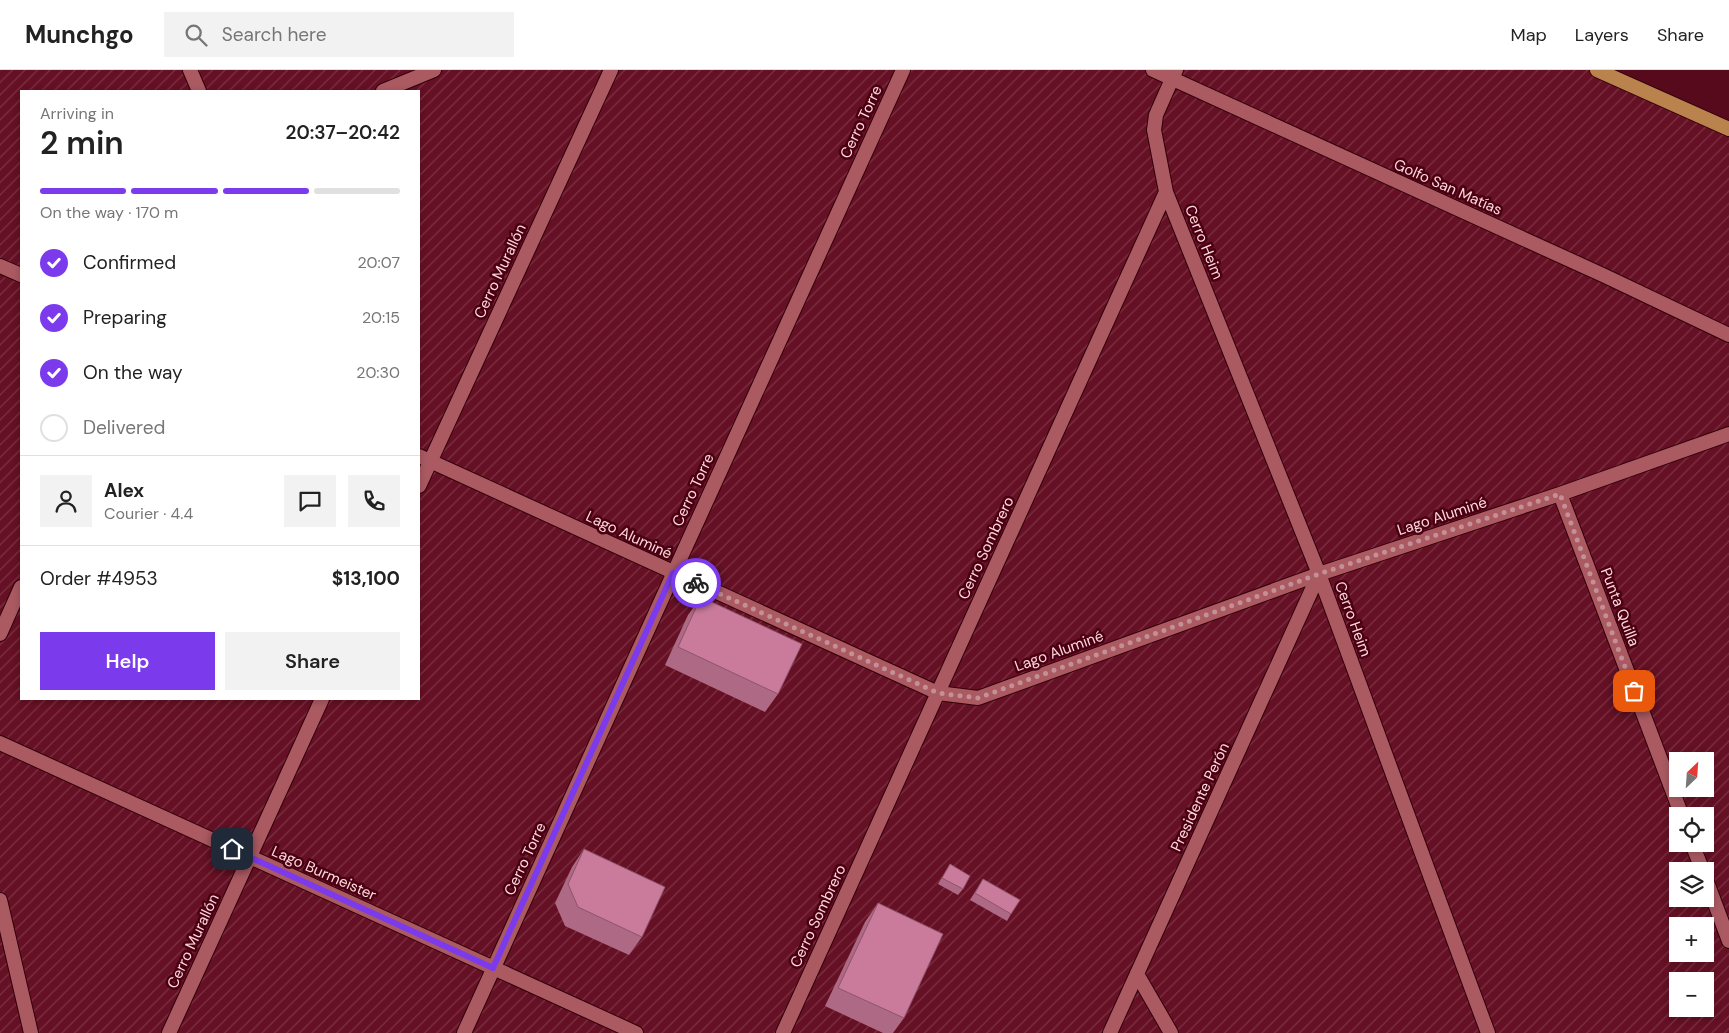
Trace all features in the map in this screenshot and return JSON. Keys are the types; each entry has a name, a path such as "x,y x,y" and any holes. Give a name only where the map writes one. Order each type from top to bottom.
{"highway":[{"path":"1597,70 1729,129"}],"street":[{"path":"190,70 199,90"},
{"path":"385,90 434,70"},
{"name":"Cerro Murallón","path":"420,481 424,459 611,70"},
{"name":"Cerro Torre","path":"464,1033 903,70"},
{"name":"Golfo San Matías","path":"1153,70 1174,74 1729,335"},
{"path":"1166,192 1154,130 1156,115 1174,74"},
{"name":"Cerro Heim","path":"1166,192 1319,574 1488,1033"},
{"name":"Cerro Sombrero","path":"783,1033 1166,192"},
{"path":"0,266 20,275"},
{"name":"Lago Aluminé","path":"424,459 938,693 978,698 1319,574 1560,494 1729,434"},
{"name":"Punta Quilla","path":"1560,494 1679,807"},
{"name":"Presidente Perón","path":"1110,1033 1319,574"},
{"path":"0,634 20,589"},
{"name":"Cerro Murallón","path":"169,1033 322,700"},
{"name":"Lago Burmeister","path":"0,743 636,1033"},
{"path":"0,900 31,1033"},
{"path":"1714,901 1729,940"},
{"path":"1136,974 1171,1033"}],"shaded area":[{"path":"0,70 1597,70 1729,129 1729,1033 0,1033"}],"building":[{"path":"701,597 802,644 778,694 678,647"},
{"path":"584,849 665,887 642,937 578,907 568,884"},
{"path":"950,864 970,876 963,889 942,878"},
{"path":"983,879 1020,900 1011,914 975,893"},
{"path":"878,903 943,934 904,1018 838,988"}],"way so far":[{"path":"696,583 938,693 978,698 1319,574 1560,494 1634,691"}],"route":[{"path":"232,849 493,968 673,573 696,583"}]}
